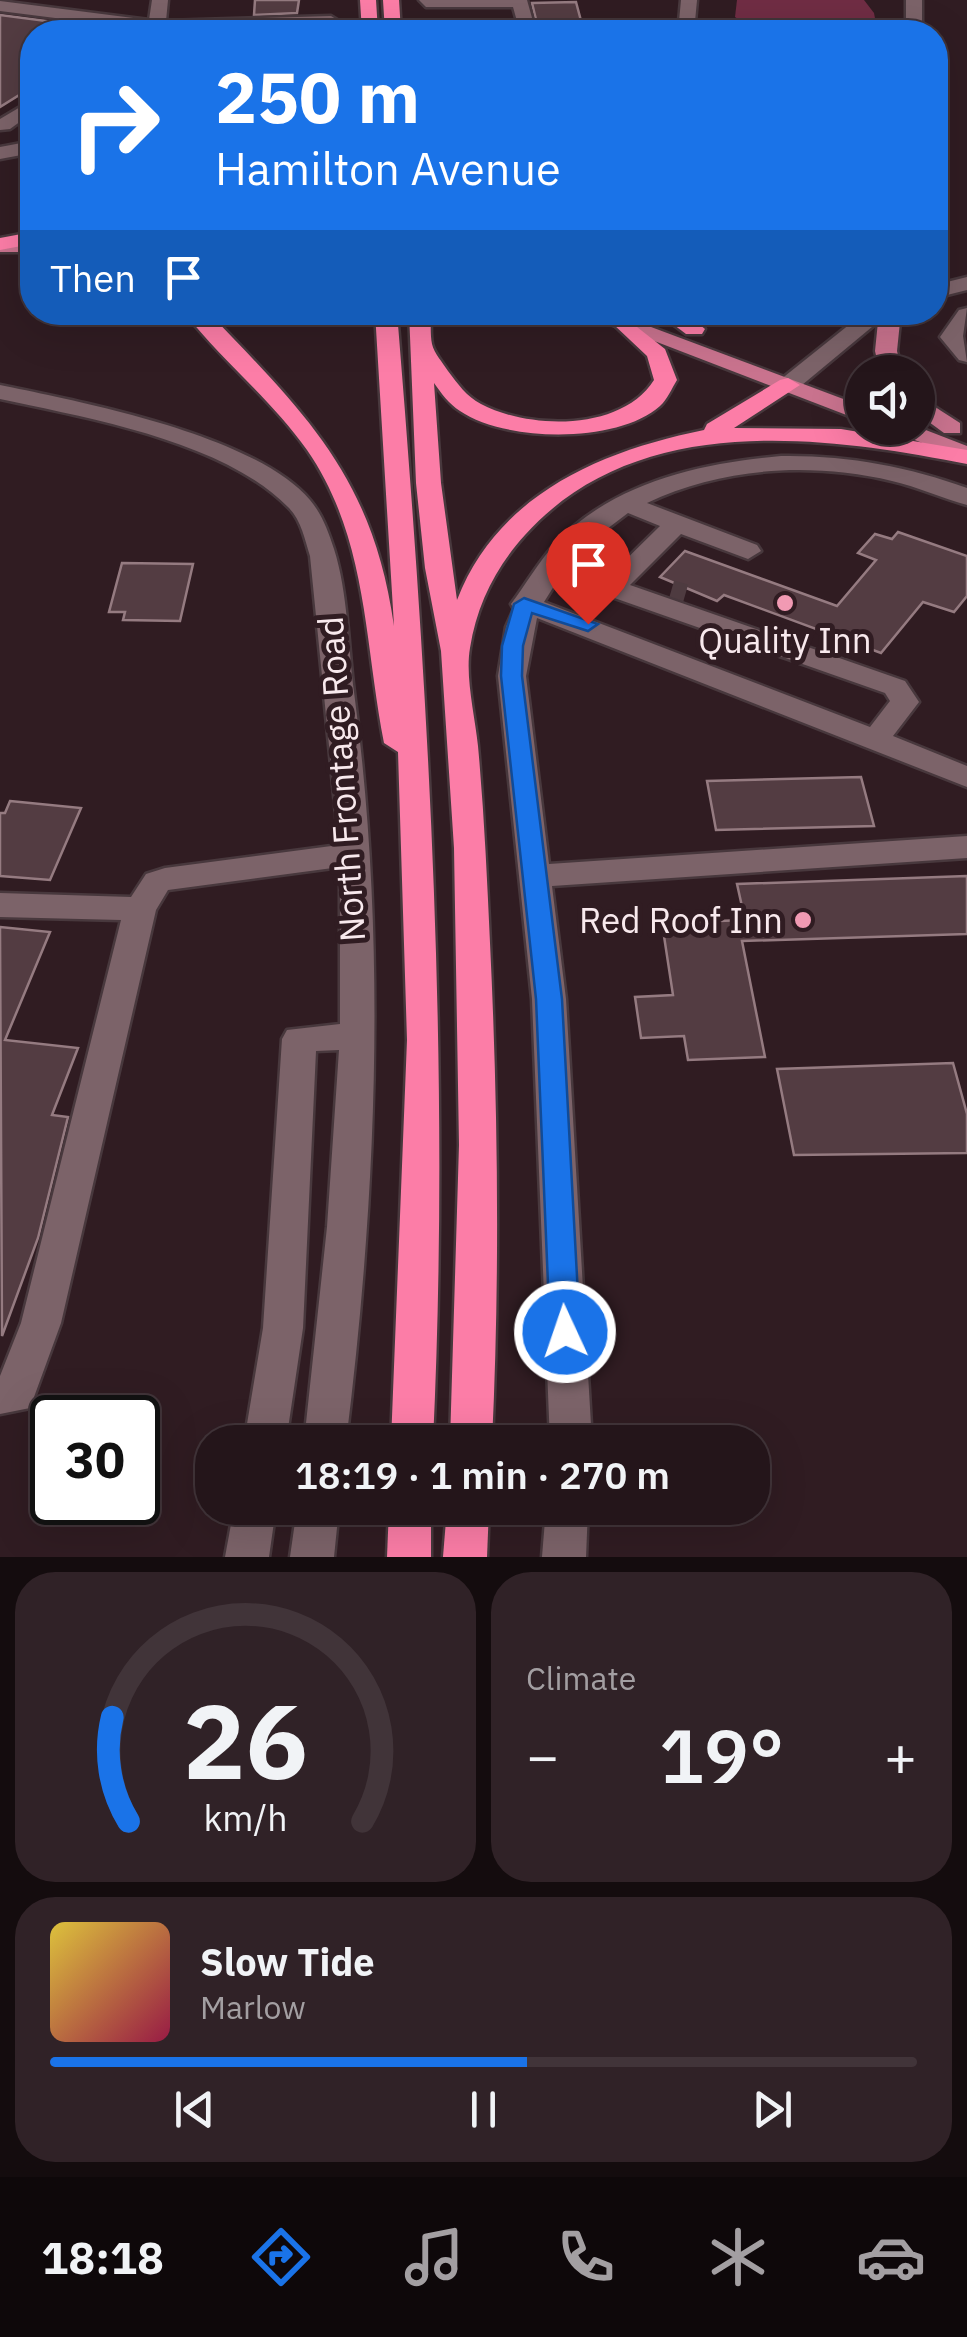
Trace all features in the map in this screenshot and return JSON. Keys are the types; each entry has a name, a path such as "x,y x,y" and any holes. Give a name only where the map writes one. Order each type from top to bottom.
{"highway":[{"path":"207,325 318,450 351,508 372,574 387,692 415,811"},
{"path":"387,325 407,600 424,1040 413,1425"},
{"path":"420,325 431,491 446,617 455,650 475,906 478,1266 473,1425"},
{"path":"421,346 451,390 482,414 530,428 580,429 634,415 662,391 666,371 659,352 626,325"},
{"path":"688,325 694,329"},
{"path":"699,437 796,378"},
{"path":"455,650 472,593 490,558 542,501 608,464 699,437 821,432 967,456"},
{"path":"408,1557 409,1525"},
{"path":"464,1557 467,1525"}],"main road":[{"path":"631,325 845,390"},
{"path":"683,325 845,405"},
{"path":"887,355 889,325"},
{"path":"935,414 959,430"},
{"path":"935,421 959,430"},
{"path":"935,443 967,456"}],"street":[{"path":"426,1 520,2 525,20"},
{"path":"42,9 122,2"},
{"path":"0,6 102,20"},
{"path":"261,20 330,15"},
{"path":"270,20 307,16"},
{"path":"967,314 951,337 967,355"},
{"path":"796,378 863,325"},
{"name":"North Frontage Road","path":"0,392 92,413 262,474 300,503 323,556 354,854 355,1036 338,1330 327,1425"},
{"path":"569,1425 549,999 512,676 512,646 524,604 556,556 584,530 627,504 710,473 779,462 888,472 967,497"},
{"path":"627,504 748,550"},
{"path":"620,592 678,523"},
{"path":"620,592 686,604 894,688 905,702 875,740"},
{"path":"620,592 686,604"},
{"path":"524,604 617,636 967,777"},
{"path":"535,876 967,847"},
{"path":"0,1394 16,1395 40,1323 140,909 156,882 354,854"},
{"path":"0,905 140,909"},
{"path":"268,1425 283,1328 299,1040 355,1036"},
{"path":"283,1328 338,1330"},
{"path":"248,1557 252,1525"},
{"path":"312,1557 316,1525"},
{"path":"564,1557 566,1525"}],"shaded area":[{"path":"737,0 864,0 875,20 739,20 735,17"}],"building":[{"path":"255,0 299,0 297,13 254,15"},
{"path":"576,2 581,20 536,20 532,3"},
{"path":"0,15 39,20 20,20 20,94 0,107"},
{"path":"898,532 967,556 967,596 954,612 923,602 881,653 724,595 717,601 660,577 685,551 837,606 876,560 858,553 875,534 892,539"},
{"path":"122,563 193,564 180,621 123,620 125,612 109,612"},
{"path":"861,777 874,826 716,830 707,781"},
{"path":"10,801 81,808 50,880 0,876 0,813 5,813"},
{"path":"967,876 967,934 742,941 765,1057 688,1060 684,1036 641,1038 635,997 673,995 662,923 745,920 737,884"},
{"path":"0,927 50,932 5,1040 78,1048 52,1115 68,1117 38,1238 2,1336"},
{"path":"953,1063 967,1114 967,1153 794,1155 777,1069"}],"tunnel":[{"path":"670,595 684,599"}],"place":[{"name":"Quality Inn","path":"785,603"},
{"name":"Red Roof Inn","path":"803,920"}],"route":[{"path":"565,1332 549,999 512,676 512,646 524,604 588,624"}]}
